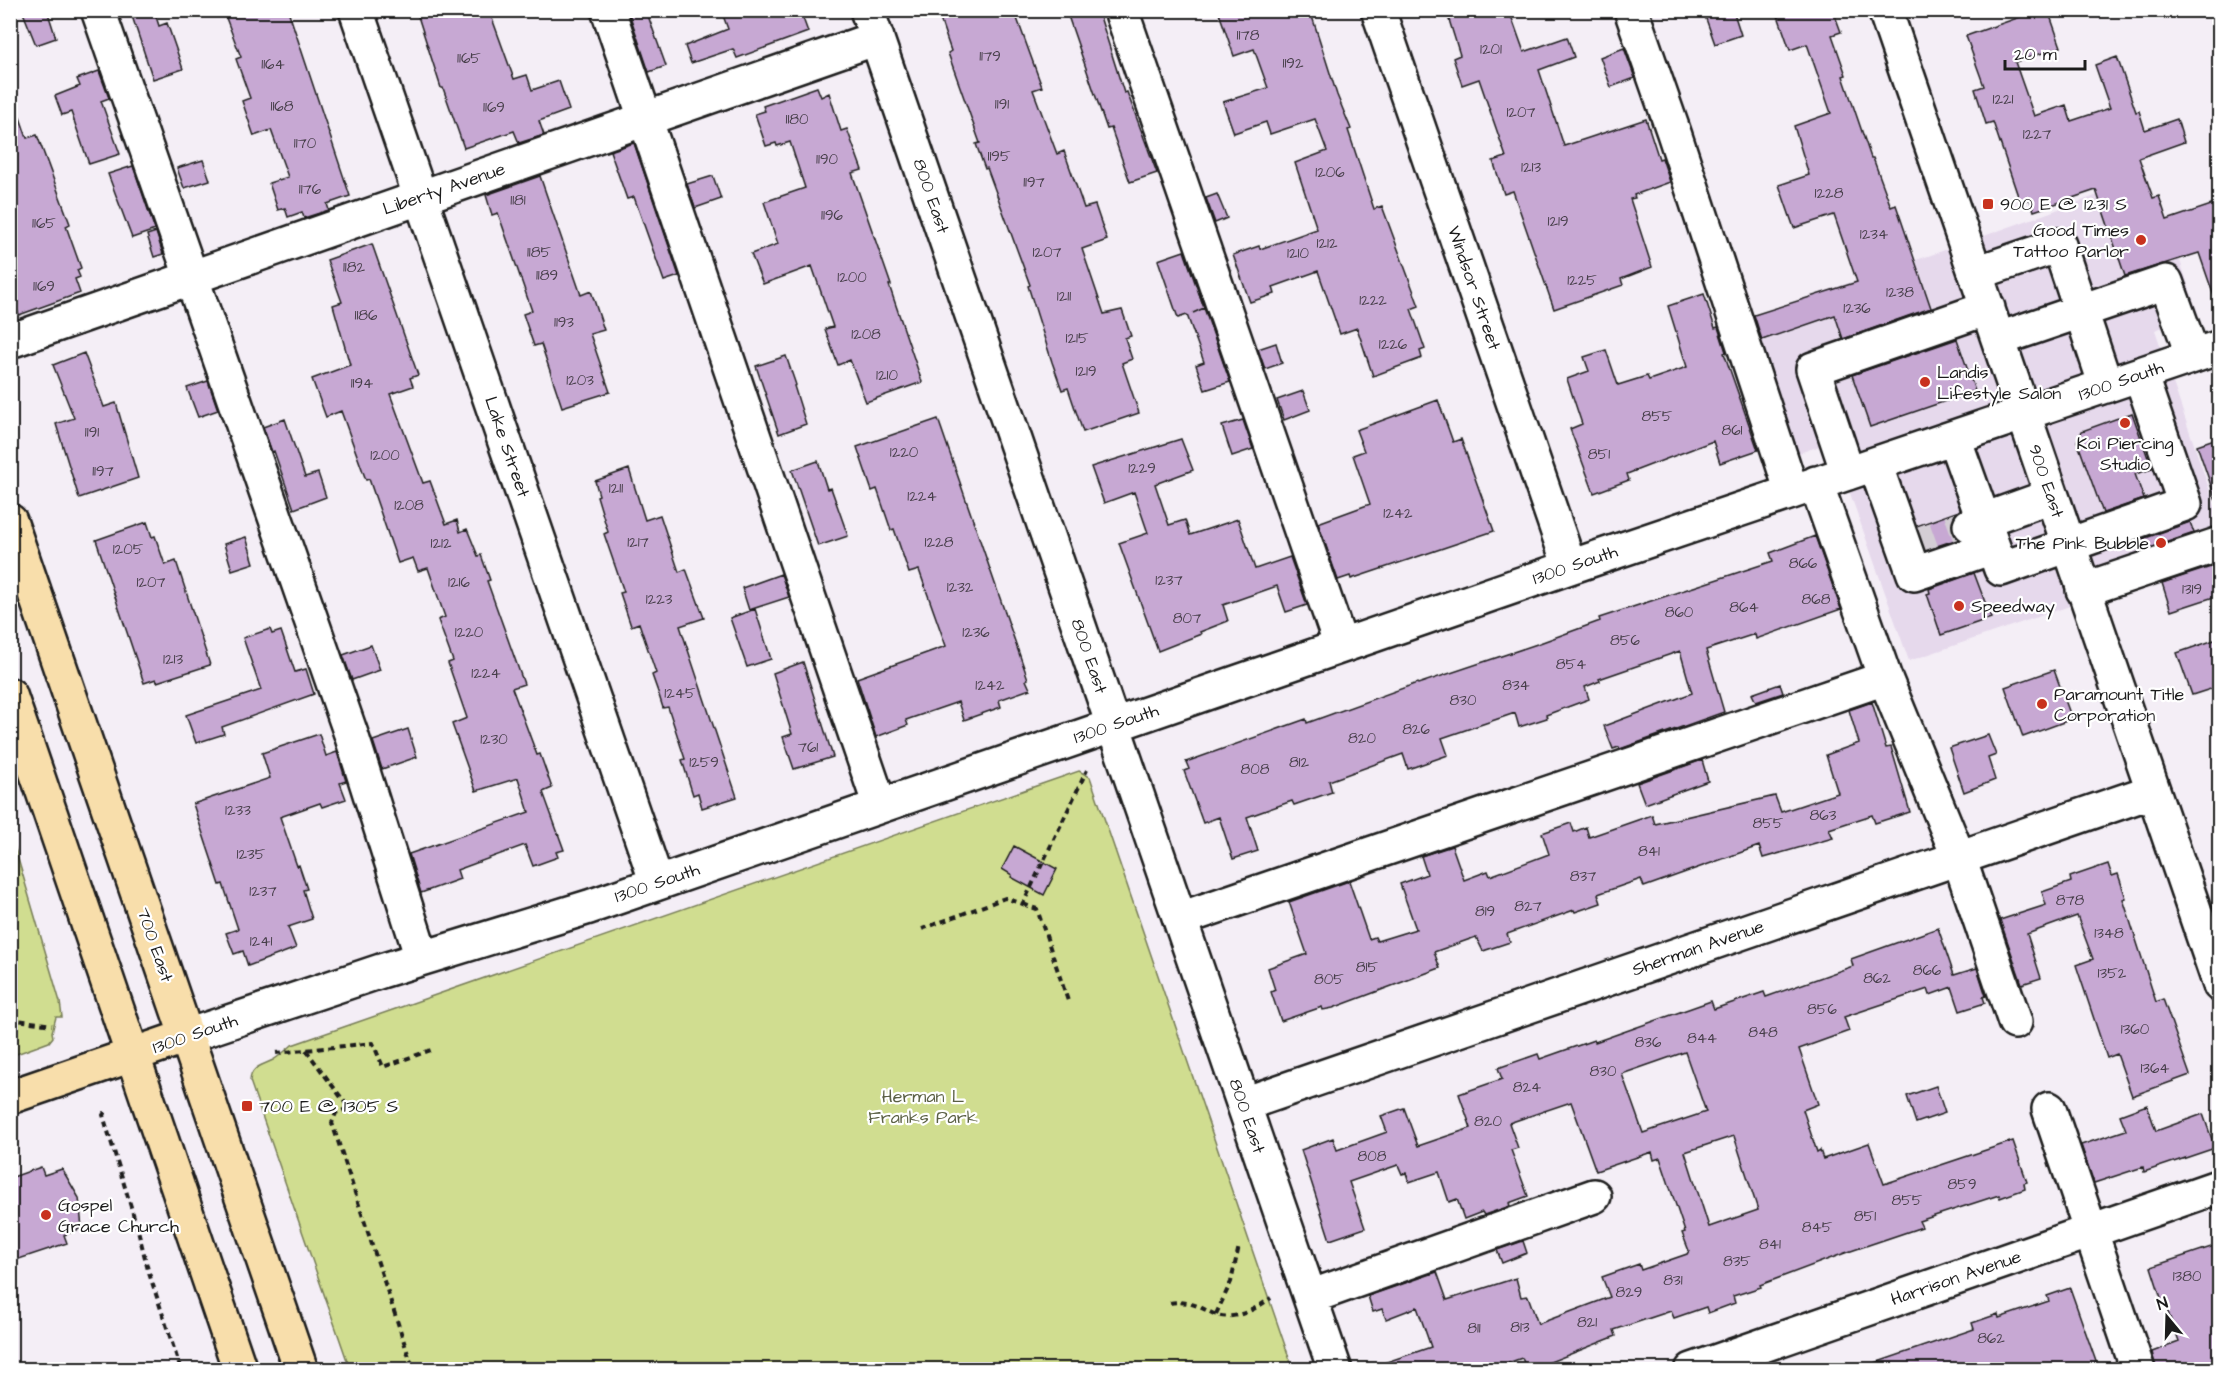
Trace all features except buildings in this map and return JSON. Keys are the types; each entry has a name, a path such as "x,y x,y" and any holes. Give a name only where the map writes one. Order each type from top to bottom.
{"main road":[{"name":"700 East","path":"10,520 301,1370"},
{"path":"10,695 240,1370"},
{"name":"1300 South","path":"10,1096 187,1036"}],"street":[{"path":"99,10 351,734 422,958"},
{"name":"Lake Street","path":"356,10 657,883"},
{"path":"608,10 880,806"},
{"path":"1121,10 1341,646"},
{"name":"Windsor Street","path":"1378,10 1570,567"},
{"path":"1631,10 1804,487 1959,858 2014,1022"},
{"name":"900 East","path":"1886,10 2220,985"},
{"name":"Liberty Avenue","path":"10,341 646,119 872,24"},
{"name":"800 East","path":"872,24 1335,1370"},
{"path":"1976,273 2060,245 2106,386"},
{"path":"1999,339 2166,282 2206,351"},
{"path":"1988,308 1813,369 1914,574 1982,530 2051,496"},
{"name":"1300 South","path":"187,1036 422,958 589,907 1570,567 2206,351"},
{"path":"1954,438 1982,530 2001,569 2185,504 2140,374"},
{"path":"2083,590 2220,544"},
{"path":"1180,920 1885,678"},
{"name":"Sherman Avenue","path":"1244,1104 2153,791"},
{"path":"2049,1109 2138,1370"},
{"name":"Harrison Avenue","path":"1692,1370 2220,1186"},
{"path":"1310,1297 1594,1196"}],"path":[{"path":"1023,904 1088,770"},
{"path":"922,929 1005,898 1037,909 1068,1001"},
{"path":"10,1019 52,1025"},
{"path":"276,1053 373,1043 383,1067 431,1050"},
{"path":"306,1050 349,1107 336,1113 332,1123 410,1360 416,1370"},
{"path":"105,1112 103,1115 148,1270 181,1370"},
{"path":"1216,1314 1231,1282 1239,1246"},
{"path":"1170,1303 1194,1303 1216,1314 1229,1316 1244,1314 1271,1298"}],"shaded area":[{"path":"2134,182 2143,205 2159,199 2198,314 2155,330 2219,518 2219,555 1909,661 1832,442 1796,454 1749,317"}],"green space":[{"name":"Herman L Franks Park","path":"1079,771 1090,777 1293,1369 350,1369 250,1081 255,1069 276,1058 292,1045"},
{"path":"11,835 60,1002 62,1017 56,1017 53,1037 49,1042 11,1056"}],"tunnel":[{"path":"1904,549 1970,525"}],"place":[{"name":"900 E @ 1231 S","path":"1988,204"},
{"name":"Good Times Tattoo Parlor","path":"2141,240"},
{"name":"Landis Lifestyle Salon","path":"1925,382"},
{"name":"Koi Piercing Studio","path":"2125,423"},
{"name":"The Pink Bubble","path":"2161,543"},
{"name":"Speedway","path":"1959,606"},
{"name":"Paramount Title Corporation","path":"2042,704"},
{"name":"700 E @ 1305 S","path":"247,1106"},
{"name":"Gospel Grace Church","path":"46,1215"}]}
